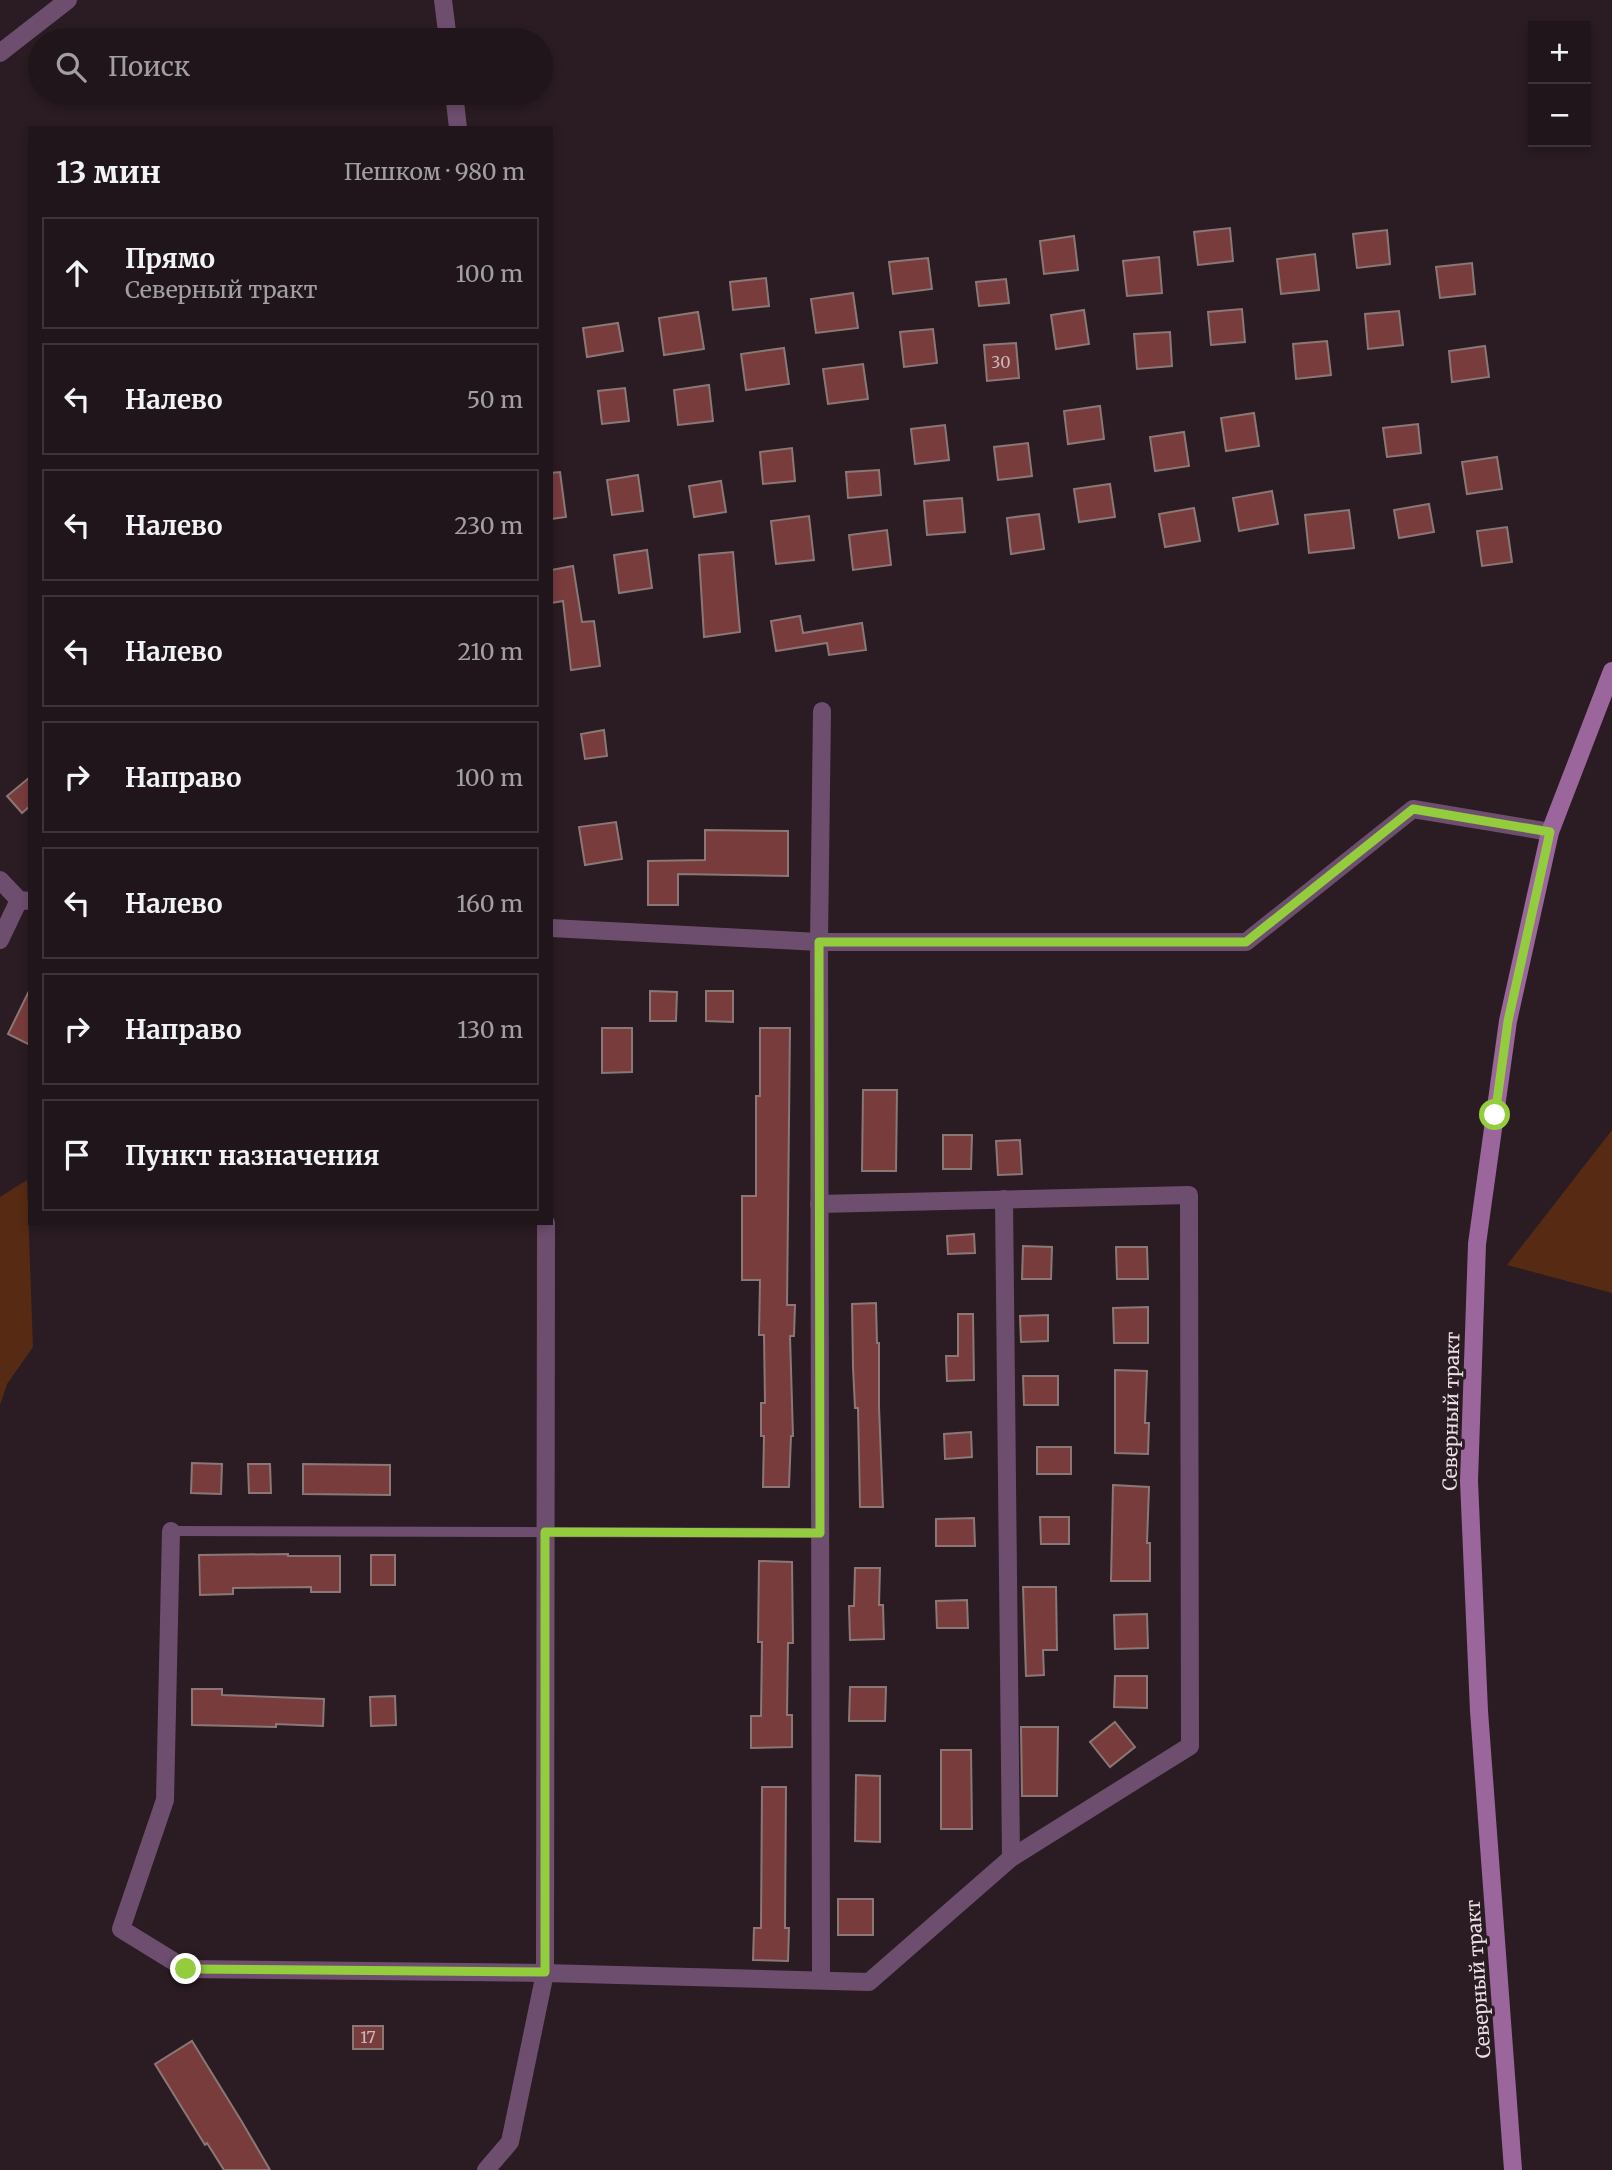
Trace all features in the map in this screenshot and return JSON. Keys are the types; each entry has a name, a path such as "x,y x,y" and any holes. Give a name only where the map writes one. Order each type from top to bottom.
{"main road":[{"name":"Северный тракт","path":"1513,2170 1479,1711 1469,1481 1477,1244 1508,1021 1550,832 1608,691 1612,671"}],"street":[{"path":"32,28 68,0"},
{"path":"443,0 446,28"},
{"path":"0,53 28,31"},
{"path":"455,105 457,126"},
{"path":"821,1980 819,942 822,711"},
{"path":"553,928 819,942 1246,942 1413,809 1550,832"},
{"path":"0,880 24,900 0,940"},
{"path":"171,1531 165,1800 121,1929 186,1969 545,1972 869,1982 1011,1858 1190,1746 1189,1195 819,1204"},
{"path":"1004,1199 1011,1858"},
{"path":"486,2170 510,2142 545,1972 545,1225"}],"lane":[{"path":"171,1531 820,1533"}],"shaded area":[{"path":"1612,1130 1612,1293 1507,1265"},
{"path":"27,1180 33,1347 7,1384 0,1405 0,1197"}],"building":[{"path":"1230,228 1233,261 1198,265 1194,232"},
{"path":"1387,230 1390,264 1357,268 1353,234"},
{"path":"1074,236 1078,270 1044,274 1040,241"},
{"path":"1315,254 1319,290 1281,294 1277,259"},
{"path":"1159,257 1162,293 1127,296 1123,261"},
{"path":"928,258 932,289 893,294 889,262"},
{"path":"1472,263 1475,294 1440,298 1436,267"},
{"path":"766,278 769,306 733,310 730,282"},
{"path":"1006,279 1009,303 979,306 976,282"},
{"path":"853,293 858,328 816,333 811,299"},
{"path":"1242,309 1245,342 1211,345 1208,312"},
{"path":"1084,310 1089,344 1056,349 1051,315"},
{"path":"1399,311 1403,345 1368,349 1365,314"},
{"path":"698,312 704,349 664,355 659,318"},
{"path":"618,323 623,351 587,357 583,328"},
{"path":"933,329 937,363 904,367 900,332"},
{"path":"1170,332 1172,366 1137,369 1134,334"},
{"path":"1327,341 1331,375 1296,379 1293,344"},
{"path":"1016,343 1019,378 987,381 984,345"},
{"path":"1485,346 1489,377 1452,382 1449,351"},
{"path":"784,348 789,384 746,390 741,354"},
{"path":"863,364 868,399 828,404 823,369"},
{"path":"709,385 713,421 678,425 674,390"},
{"path":"625,388 629,421 602,424 598,391"},
{"path":"1100,406 1104,439 1068,444 1064,411"},
{"path":"1254,413 1259,446 1226,451 1221,418"},
{"path":"1418,424 1421,453 1387,457 1383,428"},
{"path":"945,425 949,460 915,464 911,429"},
{"path":"1184,432 1189,466 1155,471 1150,437"},
{"path":"1028,443 1032,476 998,480 994,447"},
{"path":"792,448 795,481 763,484 760,452"},
{"path":"1497,457 1502,489 1467,494 1462,462"},
{"path":"879,470 881,495 848,498 846,472"},
{"path":"560,472 566,517 553,519 553,473"},
{"path":"638,475 643,511 612,515 607,480"},
{"path":"721,481 726,512 694,517 689,486"},
{"path":"1110,484 1115,517 1079,522 1074,489"},
{"path":"1272,491 1278,524 1239,531 1233,498"},
{"path":"962,498 965,532 927,535 924,501"},
{"path":"1429,504 1434,532 1399,538 1394,510"},
{"path":"1194,508 1200,541 1165,547 1159,514"},
{"path":"1349,510 1354,548 1309,553 1305,515"},
{"path":"1039,514 1044,549 1011,554 1007,518"},
{"path":"809,516 814,560 776,564 771,521"},
{"path":"1507,527 1512,562 1482,566 1477,531"},
{"path":"887,530 891,565 853,570 849,535"},
{"path":"647,550 652,588 619,593 614,555"},
{"path":"733,552 740,632 704,637 699,555"},
{"path":"573,566 582,622 594,621 600,666 571,670 563,601 553,603 553,570"},
{"path":"800,616 803,633 862,623 866,650 829,655 827,643 776,651 771,621"},
{"path":"604,730 607,756 585,759 581,734"},
{"path":"28,779 28,808 22,813 7,796"},
{"path":"616,822 622,859 585,865 579,827"},
{"path":"705,830 788,831 788,876 678,874 678,905 648,905 648,861 705,860"},
{"path":"650,991 677,992 676,1021 650,1021"},
{"path":"706,991 733,991 733,1022 706,1021"},
{"path":"28,993 28,1044 8,1034"},
{"path":"602,1028 632,1028 632,1072 602,1073"},
{"path":"760,1028 790,1028 787,1305 795,1305 794,1336 790,1336 793,1436 789,1487 763,1487 764,1436 761,1436 761,1403 765,1403 764,1335 759,1335 760,1280 742,1280 742,1196 756,1196 756,1096 760,1096"},
{"path":"863,1090 897,1090 896,1171 862,1171"},
{"path":"943,1135 972,1135 971,1169 943,1169"},
{"path":"1020,1140 1022,1174 998,1175 996,1141"},
{"path":"974,1234 975,1253 948,1254 947,1236"},
{"path":"1023,1246 1052,1247 1051,1279 1022,1279"},
{"path":"1116,1247 1147,1247 1148,1279 1117,1279"},
{"path":"876,1303 883,1507 860,1507 852,1304"},
{"path":"1148,1307 1148,1343 1114,1343 1113,1308"},
{"path":"958,1314 973,1314 974,1380 947,1381 946,1356 958,1356"},
{"path":"1048,1315 1048,1341 1021,1342 1020,1316"},
{"path":"1115,1370 1147,1371 1145,1423 1149,1423 1148,1454 1115,1453"},
{"path":"1023,1376 1058,1376 1058,1405 1024,1405"},
{"path":"971,1432 972,1457 945,1459 944,1434"},
{"path":"1037,1447 1071,1447 1071,1474 1037,1474"},
{"path":"192,1463 222,1464 221,1494 191,1493"},
{"path":"248,1464 270,1464 271,1493 249,1493"},
{"path":"303,1464 390,1465 390,1495 303,1494"},
{"path":"1113,1485 1149,1487 1147,1543 1150,1543 1150,1581 1111,1581"},
{"path":"1040,1517 1069,1517 1069,1544 1041,1544"},
{"path":"974,1518 975,1546 936,1546 936,1519"},
{"path":"199,1555 340,1556 340,1592 311,1592 311,1587 233,1588 233,1594 200,1595"},
{"path":"371,1555 395,1555 395,1585 371,1585"},
{"path":"759,1561 792,1562 793,1643 788,1643 787,1715 792,1715 792,1747 751,1748 751,1716 761,1716"},
{"path":"855,1568 880,1568 879,1605 883,1605 884,1639 850,1640 849,1606 854,1606"},
{"path":"1023,1587 1056,1587 1057,1650 1043,1650 1044,1675 1026,1676"},
{"path":"967,1600 968,1628 937,1628 936,1601"},
{"path":"1147,1614 1148,1648 1115,1649 1114,1615"},
{"path":"1115,1676 1147,1676 1147,1708 1114,1707"},
{"path":"850,1687 886,1687 885,1721 849,1721"},
{"path":"192,1689 222,1689 222,1695 324,1699 323,1726 192,1725"},
{"path":"395,1696 396,1725 371,1726 370,1697"},
{"path":"1115,1722 1135,1747 1110,1767 1090,1742"},
{"path":"1021,1727 1058,1727 1057,1796 1022,1796"},
{"path":"941,1750 971,1750 972,1829 941,1829"},
{"path":"856,1775 880,1776 880,1842 855,1841"},
{"path":"762,1787 786,1787 785,1928 789,1928 788,1961 753,1960 754,1928 761,1928"},
{"path":"838,1899 873,1899 873,1935 838,1935"},
{"path":"353,2026 383,2026 383,2049 353,2049"},
{"path":"192,2041 270,2170 224,2170 207,2143 205,2145 155,2064"}],"route":[{"path":"186,1969 545,1972 545,1532 820,1533 819,942 1246,942 1413,809 1550,832 1508,1021 1495,1115"}]}
